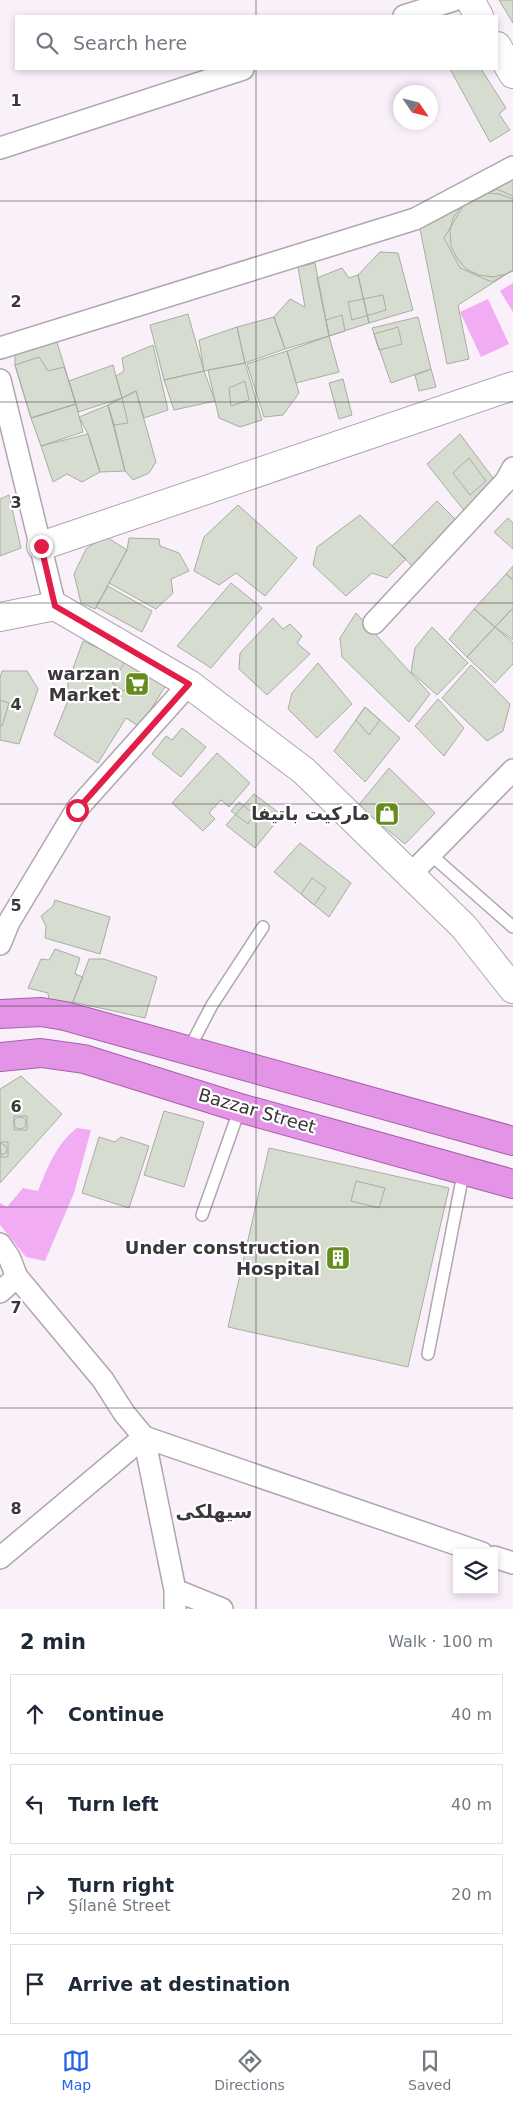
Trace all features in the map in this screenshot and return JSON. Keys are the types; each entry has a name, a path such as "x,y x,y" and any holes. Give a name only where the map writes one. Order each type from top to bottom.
{"highway":[{"path":"0,1014 41,1012 65,1016 189,1049 513,1141"},
{"name":"Bazzar Street","path":"0,1057 40,1053 84,1059 250,1110 464,1168 513,1184"},
{"path":"250,1110 273,1073"}],"street":[{"path":"407,15 454,0"},
{"path":"470,0 478,15"},
{"path":"498,48 513,74"},
{"path":"0,148 241,70"},
{"path":"0,348 415,219 513,167"},
{"path":"0,380 6,429 41,546 55,606"},
{"path":"41,546 513,386"},
{"path":"374,623 506,481 513,468"},
{"path":"0,617 55,606 189,684 304,771 464,927 513,989"},
{"path":"0,944 9,922 77,810 189,684"},
{"path":"410,875 513,770"},
{"path":"0,1244 9,1257 17,1277 103,1380 124,1413 144,1437 175,1600 222,1609"},
{"path":"0,1292 17,1277"},
{"path":"144,1437 470,1549"},
{"path":"0,1558 144,1437"},
{"path":"498,1558 513,1564"}],"lane":[{"path":"430,854 513,927"},
{"path":"189,1049 212,1005 263,927"},
{"path":"202,1215 250,1110"},
{"path":"428,1354 464,1168"}],"shaded area":[{"path":"513,283 513,312 500,291"},
{"path":"488,299 509,344 481,357 460,312"},
{"path":"77,1128 91,1130 74,1193 45,1261 26,1257 0,1225 0,1203 7,1207 23,1188 38,1191 58,1149 63,1141"}],"building":[{"path":"499,0 513,0 513,23"},
{"path":"451,70 482,70 506,108 499,114 510,130 490,142"},
{"path":"513,170 513,270 458,305 469,359 447,364 419,224"},
{"path":"497,189 513,196 513,270 492,282 460,268 444,238 464,205"},
{"path":"485,193 499,194 513,199 513,271 493,277 479,275 466,269 457,258 451,246 450,231 453,218 461,207"},
{"path":"380,252 398,253 413,310 369,323 358,275"},
{"path":"315,263 329,336 285,349 274,317 290,299 305,307 298,267"},
{"path":"342,268 349,278 358,275 369,323 329,336 317,278"},
{"path":"383,295 386,310 352,320 348,302"},
{"path":"188,314 204,371 164,380 150,325"},
{"path":"342,315 345,331 329,336 326,320"},
{"path":"274,317 285,349 245,363 237,327"},
{"path":"418,317 431,369 391,383 372,328"},
{"path":"237,327 245,363 204,371 199,340"},
{"path":"398,327 402,344 379,350 374,334"},
{"path":"55,336 76,404 31,418 15,365 15,349"},
{"path":"329,336 339,372 296,383 287,351"},
{"path":"153,345 168,410 144,418 136,391 122,398 116,376 124,371 122,358"},
{"path":"287,351 299,393 283,415 264,417 247,364"},
{"path":"39,357 48,371 64,367 76,404 31,418 15,365"},
{"path":"245,363 262,420 240,427 219,418 208,370"},
{"path":"113,365 122,398 78,412 69,381"},
{"path":"431,369 436,387 419,391 415,375"},
{"path":"204,371 215,401 174,410 164,380"},
{"path":"343,379 352,415 339,419 329,383"},
{"path":"245,381 249,400 231,406 229,388"},
{"path":"136,391 156,462 149,473 133,480 125,471 108,405"},
{"path":"122,398 128,423 114,425 108,405"},
{"path":"76,404 83,432 41,446 31,418"},
{"path":"108,405 125,471 100,472 88,434 79,417"},
{"path":"88,434 100,472 82,482 67,474 53,482 41,446"},
{"path":"460,434 496,482 466,513 427,464"},
{"path":"469,458 486,481 470,495 453,473"},
{"path":"9,495 21,548 0,556 0,499"},
{"path":"437,501 459,523 415,569 392,546"},
{"path":"238,505 297,558 265,596 236,573 219,585 194,571 204,537"},
{"path":"360,515 406,559 387,578 372,573 346,596 313,565 317,547"},
{"path":"508,518 513,523 513,549 494,532"},
{"path":"105,536 127,550 95,609 81,603 74,574 86,549"},
{"path":"129,538 159,539 160,546 179,553 189,571 171,579 173,593 156,609 109,583 127,550"},
{"path":"513,566 513,580 506,574"},
{"path":"506,574 513,580 513,608 495,627 474,609"},
{"path":"231,583 262,608 211,668 177,646"},
{"path":"108,586 152,611 142,632 96,607"},
{"path":"513,608 513,640 495,627"},
{"path":"474,609 495,627 467,657 449,639"},
{"path":"356,613 430,694 409,722 342,657 340,638"},
{"path":"273,618 283,629 290,624 302,636 297,643 310,654 267,695 239,669 240,653"},
{"path":"432,627 468,663 437,695 411,672 415,648"},
{"path":"495,627 513,643 513,664 495,683 467,657"},
{"path":"83,641 126,661 166,685 140,727 126,718 98,763 54,735 67,703 68,682"},
{"path":"125,662 137,670 124,691 112,683"},
{"path":"318,663 352,704 317,738 288,709 292,693"},
{"path":"471,665 510,704 503,731 487,741 442,698"},
{"path":"2,671 27,671 38,689 19,744 0,740 0,678"},
{"path":"438,699 464,728 444,756 415,726"},
{"path":"0,700 9,703 2,726 0,725"},
{"path":"365,707 400,738 365,782 334,751"},
{"path":"365,707 380,720 369,735 356,720"},
{"path":"182,728 206,747 181,777 152,754 166,736 172,740"},
{"path":"217,753 250,783 229,807 221,800 209,813 215,819 203,831 172,803"},
{"path":"389,768 435,813 405,844 358,806"},
{"path":"254,794 282,815 255,848 226,825"},
{"path":"239,802 254,814 248,824 231,811"},
{"path":"300,843 351,883 329,917 274,872"},
{"path":"312,878 326,888 314,905 301,894"},
{"path":"55,900 110,917 100,954 45,938 46,926 41,916 53,906"},
{"path":"55,949 80,958 75,974 83,977 71,1006 49,1002 48,993 28,988 41,959 49,960"},
{"path":"89,959 104,959 157,977 145,1018 73,1002"},
{"path":"21,1076 62,1114 0,1183 0,1089"},
{"path":"164,1111 204,1122 184,1187 144,1175"},
{"path":"14,1116 27,1116 27,1130 14,1130"},
{"path":"18,1117 22,1117 26,1123 22,1129 18,1129 14,1125 14,1121"},
{"path":"99,1137 115,1142 121,1137 149,1146 129,1208 82,1193"},
{"path":"0,1142 8,1142 8,1157 0,1157"},
{"path":"0,1143 5,1145 7,1149 6,1153 1,1155"},
{"name":"Under construction Hospital","path":"269,1148 449,1188 408,1367 228,1327"},
{"path":"356,1181 385,1188 379,1208 351,1201"}],"place":[{"name":"warzan Market","path":"137,684"},
{"name":"ماركيت باتيفا","path":"387,814"},
{"name":"Under construction Hospital","path":"338,1258"}],"district":[{"name":"سيهلكى","path":"214,1511"}],"route":[{"path":"41,546 55,606 189,684 110,770 77,810"}]}
